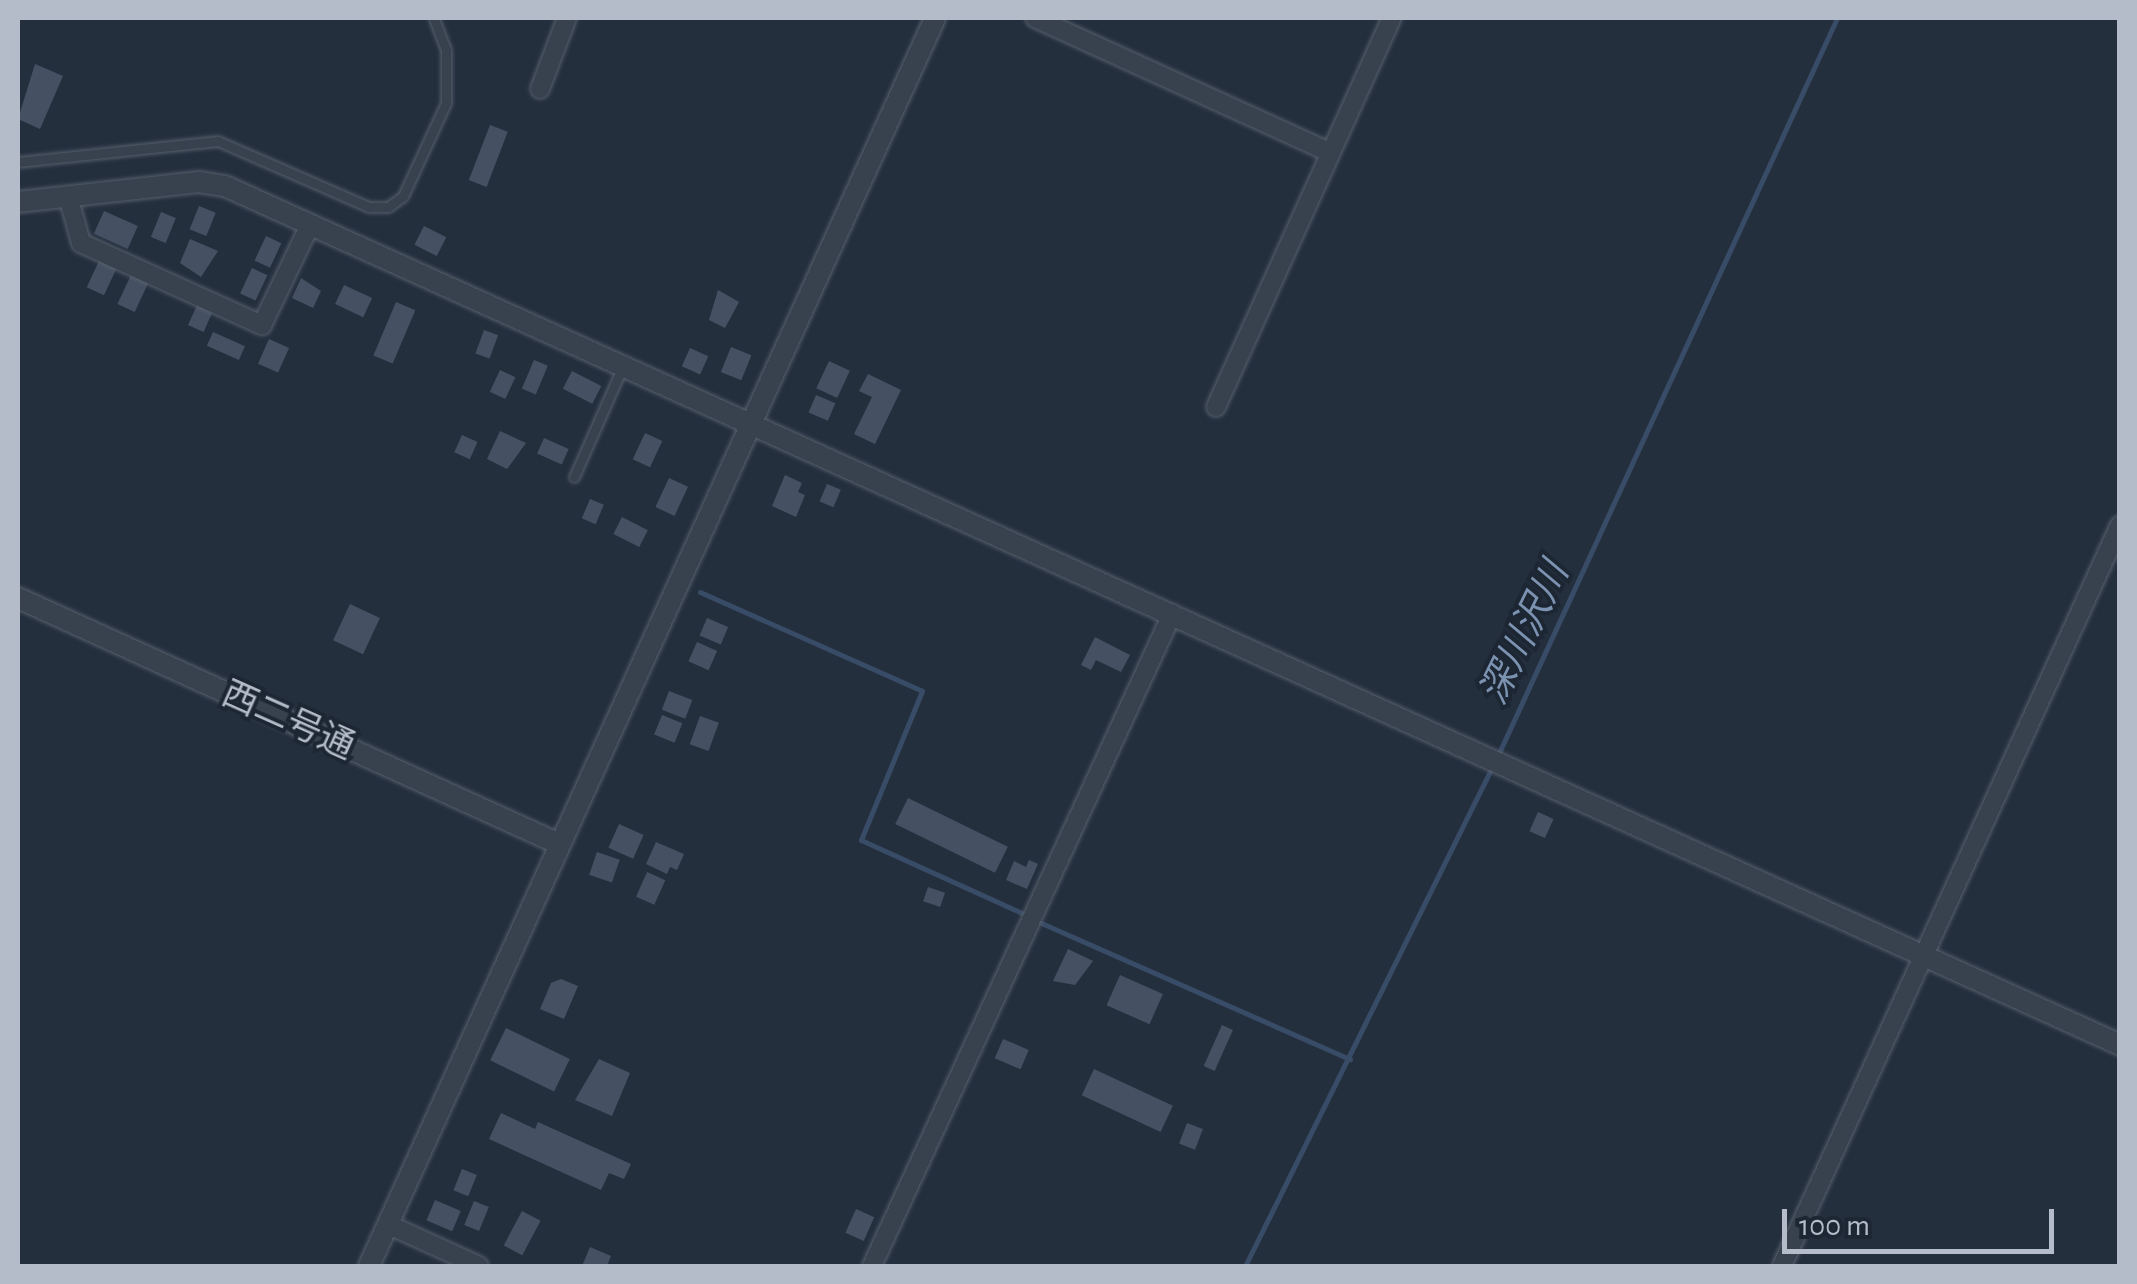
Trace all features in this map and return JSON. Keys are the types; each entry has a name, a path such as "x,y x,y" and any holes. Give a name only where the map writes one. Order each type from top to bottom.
{"street":[{"path":"540,90 567,18"},
{"path":"369,1266 935,18"},
{"path":"1036,18 1331,153"},
{"path":"1216,408 1392,18"},
{"path":"18,202 199,182 225,186 2120,1045"},
{"path":"68,196 81,243 262,325 310,224"},
{"path":"1782,1266 2120,525"},
{"name":"西二号通","path":"18,598 559,844"},
{"path":"872,1266 1172,614"},
{"path":"387,1224 479,1266"}],"lane":[{"path":"18,162 218,141 369,207 388,207 403,196 446,103 446,50 434,18"},
{"path":"574,477 623,366"}],"building":[{"path":"35,64 63,76 40,129 18,119"},
{"path":"490,125 508,132 487,187 469,180"},
{"path":"199,206 216,213 206,236 190,229"},
{"path":"104,211 138,226 128,249 94,234"},
{"path":"161,212 176,218 166,243 151,237"},
{"path":"424,226 446,237 437,256 414,245"},
{"path":"266,236 281,243 270,268 255,260"},
{"path":"190,239 218,251 201,277 180,263"},
{"path":"99,261 116,269 104,295 87,287"},
{"path":"252,268 267,275 256,301 240,293"},
{"path":"131,275 148,283 135,312 117,304"},
{"path":"301,278 321,291 313,308 292,298"},
{"path":"344,285 372,298 363,317 335,304"},
{"path":"718,290 739,302 725,328 709,320"},
{"path":"396,302 415,310 393,364 373,355"},
{"path":"197,305 213,312 204,332 188,325"},
{"path":"484,330 498,335 490,359 475,353"},
{"path":"213,332 245,346 239,360 207,346"},
{"path":"269,339 289,348 278,373 258,364"},
{"path":"731,347 751,355 741,380 721,372"},
{"path":"690,348 708,356 700,374 682,366"},
{"path":"534,360 548,366 536,394 522,389"},
{"path":"829,361 850,371 837,398 816,388"},
{"path":"500,370 515,377 505,399 490,392"},
{"path":"572,371 601,386 592,404 563,389"},
{"path":"868,374 901,390 875,444 854,434 872,397 859,391"},
{"path":"816,395 835,403 828,421 809,412"},
{"path":"500,431 526,443 507,469 487,459"},
{"path":"645,433 662,441 650,467 633,459"},
{"path":"462,435 478,442 470,459 454,452"},
{"path":"544,438 569,449 562,465 537,454"},
{"path":"785,475 802,483 798,492 805,495 796,517 772,506"},
{"path":"669,478 688,487 675,516 655,507"},
{"path":"827,484 841,490 833,507 820,501"},
{"path":"590,499 604,505 596,524 582,518"},
{"path":"622,517 648,530 639,547 613,534"},
{"path":"350,604 380,618 363,654 333,640"},
{"path":"707,618 728,627 721,644 700,635"},
{"path":"1095,637 1130,655 1121,672 1096,660 1091,670 1081,665"},
{"path":"697,642 717,651 709,670 688,661"},
{"path":"669,691 692,700 685,719 662,710"},
{"path":"662,715 682,723 675,743 654,734"},
{"path":"700,716 719,723 709,751 690,744"},
{"path":"908,798 1008,847 995,873 895,824"},
{"path":"1538,812 1554,819 1545,838 1529,831"},
{"path":"619,824 644,835 633,859 608,848"},
{"path":"656,842 684,854 677,870 670,867 667,874 646,864"},
{"path":"597,852 620,860 612,883 589,875"},
{"path":"1029,860 1038,864 1027,889 1006,880 1014,861 1026,867"},
{"path":"647,872 665,880 654,905 636,897"},
{"path":"928,887 945,893 940,907 923,901"},
{"path":"1068,949 1093,961 1075,985 1053,981"},
{"path":"1120,975 1163,994 1150,1024 1107,1005"},
{"path":"561,979 578,986 564,1019 540,1009 551,983"},
{"path":"1222,1025 1233,1030 1215,1071 1204,1066"},
{"path":"506,1028 570,1059 554,1091 490,1060"},
{"path":"1003,1039 1029,1050 1021,1069 995,1058"},
{"path":"599,1059 630,1073 612,1116 575,1100"},
{"path":"1094,1069 1173,1106 1161,1132 1082,1095"},
{"path":"501,1113 535,1129 538,1122 631,1164 624,1179 609,1173 601,1190 489,1139"},
{"path":"1187,1123 1203,1129 1195,1150 1179,1144"},
{"path":"462,1169 477,1175 468,1196 453,1190"},
{"path":"435,1200 461,1211 452,1231 426,1220"},
{"path":"474,1201 489,1207 479,1231 464,1225"},
{"path":"856,1209 874,1217 864,1241 845,1233"},
{"path":"522,1211 541,1221 522,1255 504,1245"},
{"path":"590,1247 611,1256 607,1266 582,1266"}],"waterway":[{"name":"深川沢川","path":"1498,755 1837,18"},
{"path":"700,592 922,691 861,840 1022,913"},
{"name":"深川沢川","path":"1245,1266 1493,765"},
{"path":"1039,922 1350,1059"}]}
